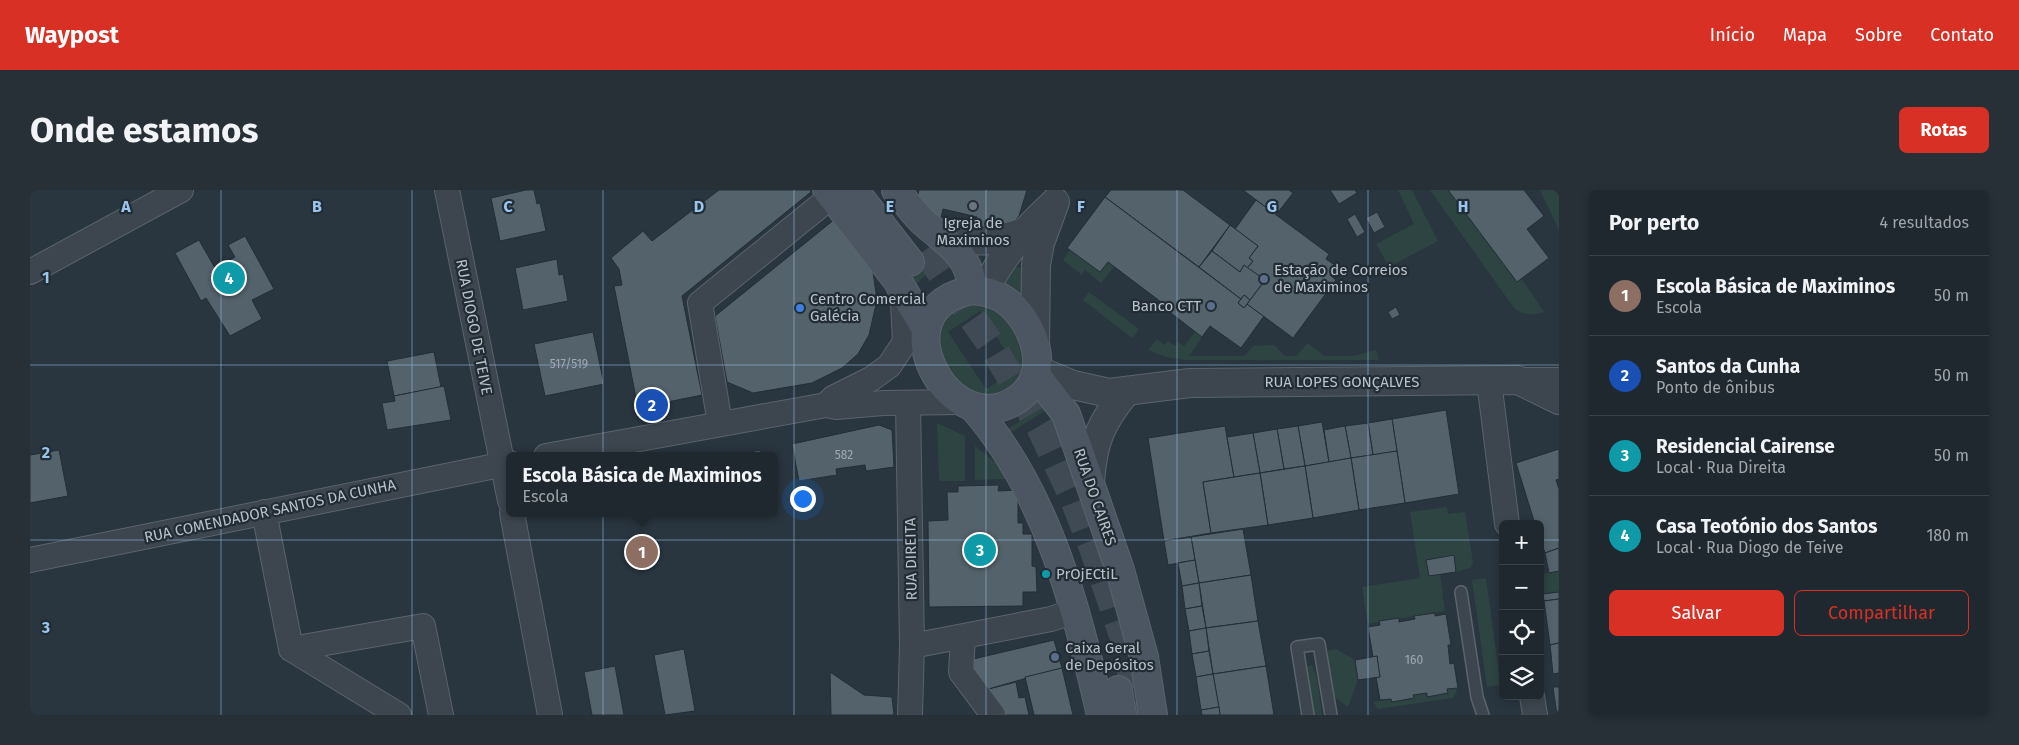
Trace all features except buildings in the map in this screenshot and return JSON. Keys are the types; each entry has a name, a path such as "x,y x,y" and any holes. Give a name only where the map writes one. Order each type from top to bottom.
{"main road":[{"path":"876,190 919,257"},
{"path":"896,190 921,220 918,335 939,380 967,405 1002,444 1037,504 1075,611 1101,715"},
{"path":"838,192 919,257 961,257 979,291"},
{"path":"918,335 936,306 944,298 956,293 979,291 1005,300 1016,310 1031,332 1036,363 1028,390 1010,405 997,408 967,405"},
{"name":"RUA DO CAIRES","path":"1036,363 1066,414 1133,611 1153,715"}],"street":[{"path":"30,272 180,190"},
{"name":"RUA DIOGO DE TEIVE","path":"447,190 505,464"},
{"path":"720,424 700,303 838,192"},
{"path":"979,291 1024,232 1060,196"},
{"path":"1036,363 1036,266 1040,242 1060,196"},
{"path":"919,257 974,242 1003,240 1024,232"},
{"path":"826,405 833,398 871,379 889,366 918,335"},
{"name":"RUA LOPES GONÇALVES","path":"1036,363 1056,380 1094,391 1126,392 1190,383 1559,380"},
{"path":"1518,380 1559,400"},
{"path":"1489,381 1506,520"},
{"path":"1090,482 1096,437 1102,423 1126,392"},
{"path":"568,452 826,405 836,407 908,403 967,405"},
{"name":"RUA DIREITA","path":"908,403 912,646 910,715"},
{"name":"RUA COMENDADOR SANTOS DA CUNHA","path":"30,560 505,464"},
{"path":"264,512 291,649 398,715"},
{"path":"513,517 550,715"},
{"path":"912,646 1051,619 1075,611"},
{"path":"291,649 423,626 441,715"},
{"path":"964,637 961,672 993,715"},
{"path":"1533,700 1535,715"}],"lane":[{"path":"1461,592 1477,697 1483,715"},
{"path":"1308,715 1297,647 1319,644 1332,715"}],"green space":[{"path":"1398,190 1412,190 1438,241 1389,267 1376,244 1414,224"},
{"path":"1430,190 1448,190 1517,282 1522,279 1544,312 1528,314 1514,308"},
{"path":"1540,190 1559,190 1559,231"},
{"path":"1070,250 1100,272 1108,262 1114,267 1101,283 1085,270 1082,275 1063,260"},
{"path":"940,253 948,260 929,272 912,288 908,279"},
{"path":"1008,265 1027,269 1029,304 1014,287 994,277"},
{"path":"1089,292 1139,329 1132,338 1083,300"},
{"path":"980,303 990,307 1007,320 1018,337 1023,357 1022,372 1015,386 989,396 972,392 960,383 950,372 943,359 940,344 941,330 946,318 957,307","holes":["980,311 1017,369 986,389 948,332"]},
{"path":"1196,331 1202,337 1189,356 1244,356 1253,346 1274,345 1285,356 1297,356 1307,343 1325,356 1353,356 1376,350 1379,360 1185,360 1166,357 1148,350 1157,339 1164,345 1168,341 1175,346 1178,342 1184,346"},
{"path":"1044,406 1045,411 1008,434 1006,430"},
{"path":"937,423 965,436 965,481 939,481"},
{"path":"975,446 995,462 1008,479 975,480"},
{"path":"1447,507 1448,514 1465,512 1473,562 1470,568 1456,572 1454,555 1426,560 1429,576 1440,574 1445,611 1368,624 1362,587 1420,578 1410,512"},
{"path":"1559,571 1559,592 1544,594 1544,574"},
{"path":"1486,578 1499,685 1487,687 1472,580"},
{"path":"1336,649 1355,660 1358,680 1348,707 1336,698 1333,692 1327,654 1329,650"},
{"path":"1312,665 1317,678 1322,715 1314,715 1312,710 1306,672 1308,666"},
{"path":"1458,688 1453,698 1378,709 1373,702 1391,699 1392,702 1413,699 1413,695 1427,693 1428,697 1448,693 1447,689"}],"tunnel":[{"path":"925,250 992,346 1040,427 1073,497 1125,641 1139,715"}],"place":[{"name":"Igreja de Maximinos","path":"973,206"},
{"name":"Casa Teotónio dos Santos","path":"229,278"},
{"name":"Estação de Correios de Maximinos","path":"1264,279"},
{"name":"Banco CTT","path":"1211,306"},
{"name":"Centro Comercial Galécia","path":"800,308"},
{"name":"Santos da Cunha","path":"652,405"},
{"name":"Residencial Cairense","path":"980,550"},
{"name":"Escola Básica de Maximinos","path":"642,552"},
{"name":"PrOjECtiL","path":"1046,574"},
{"name":"Caixa Geral de Depósitos","path":"1055,657"}]}
